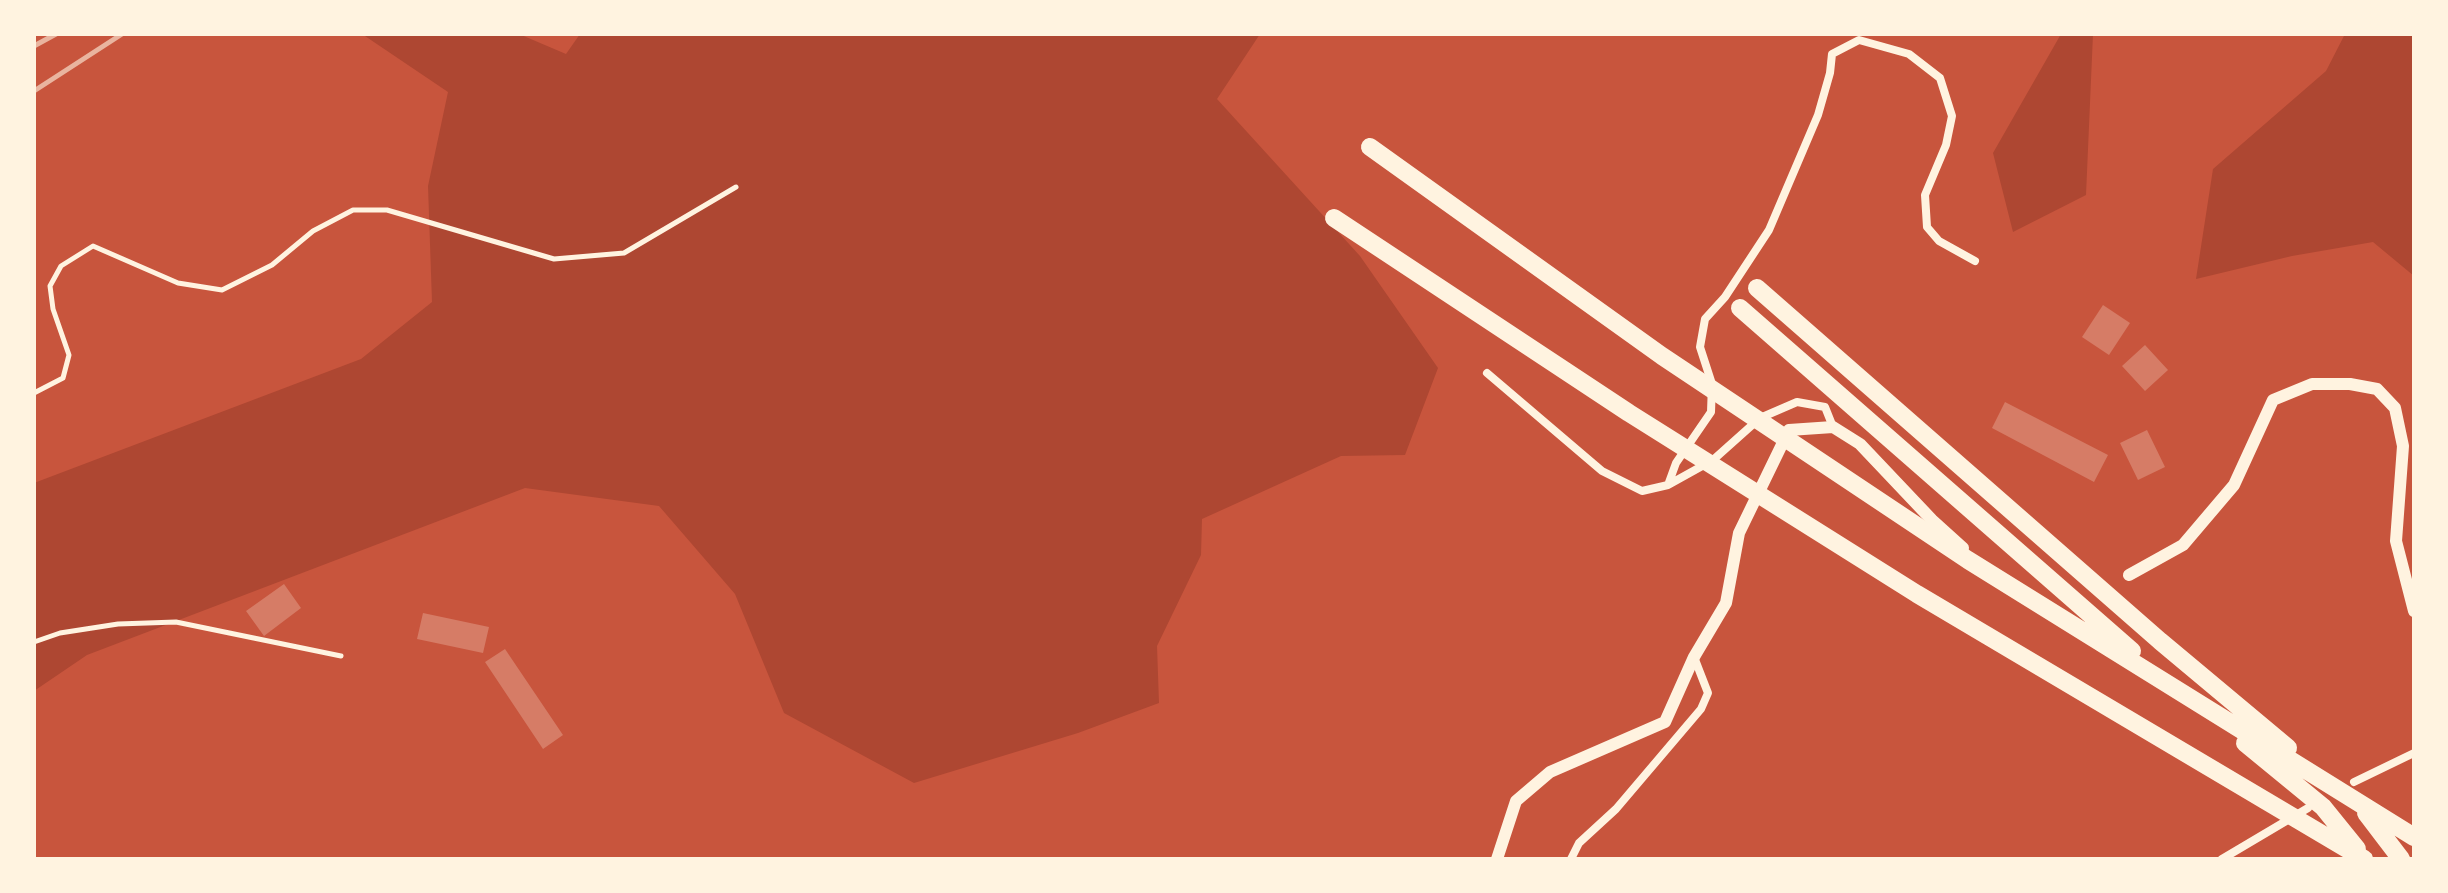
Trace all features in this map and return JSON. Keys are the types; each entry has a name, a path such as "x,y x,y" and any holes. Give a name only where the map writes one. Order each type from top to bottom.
{"highway":[{"path":"1370,147 1662,356 1968,560 2414,837"},
{"path":"1334,218 1629,413 1917,594 2365,859"},
{"path":"1757,288 2160,641 2366,813 2401,859"},
{"path":"1740,308 2131,651 2323,807 2365,859"}],"street":[{"path":"1668,485 1676,463 1711,412 1712,384 1700,347 1705,319 1725,297 1769,230 1818,115 1832,54 1859,40 1909,54 1940,78 1952,116 1946,145 1925,195 1927,227 1939,241 1975,261"},
{"path":"1487,373 1602,471 1642,491 1668,485 1713,460 1760,418 1797,402 1825,407 1833,427 1860,444 1932,520 2020,599 2059,620 2070,614"},
{"path":"2129,575 2183,545 2234,485 2273,400 2312,384 2350,384 2377,389 2395,408 2403,446 2396,541 2414,611"},
{"path":"1497,859 1516,801 1550,772 1665,722 1694,657 1726,603 1739,533 1789,430 1833,427"},
{"path":"1571,859 1579,843 1616,809 1701,709 1708,693 1694,657"},
{"path":"2354,782 2414,753"},
{"path":"2222,859 2308,808"}],"lane":[{"path":"34,393 63,378 69,355 53,309 50,286 61,266 93,246 178,283 222,290 272,265 313,231 353,210 387,210 554,259 624,253 736,187"},
{"path":"34,642 60,633 118,624 176,622 341,656"}],"shaded area":[{"path":"362,34 519,34 566,54 580,34 1260,34 1217,99 1360,256 1438,368 1405,455 1341,456 1202,519 1201,555 1157,646 1159,703 1078,733 914,783 784,713 735,594 659,506 525,488 87,655 34,691 34,483 361,359 432,302 428,186 448,92"},
{"path":"2061,34 2093,34 2086,195 2013,232 1993,153"},
{"path":"2345,34 2414,34 2414,276 2373,242 2292,256 2196,279 2213,169 2326,71"}],"building":[{"path":"2103,305 2130,323 2109,355 2082,337"},
{"path":"2145,345 2168,370 2145,391 2122,366"},
{"path":"2005,402 2108,455 2094,482 1992,428"},
{"path":"2147,430 2165,467 2138,480 2120,443"},
{"path":"284,584 301,608 264,636 246,611"},
{"path":"423,613 489,627 483,653 417,639"},
{"path":"505,649 563,735 543,749 485,662"}],"railway":[{"path":"34,46 56,34"},
{"path":"34,91 122,34"}]}
